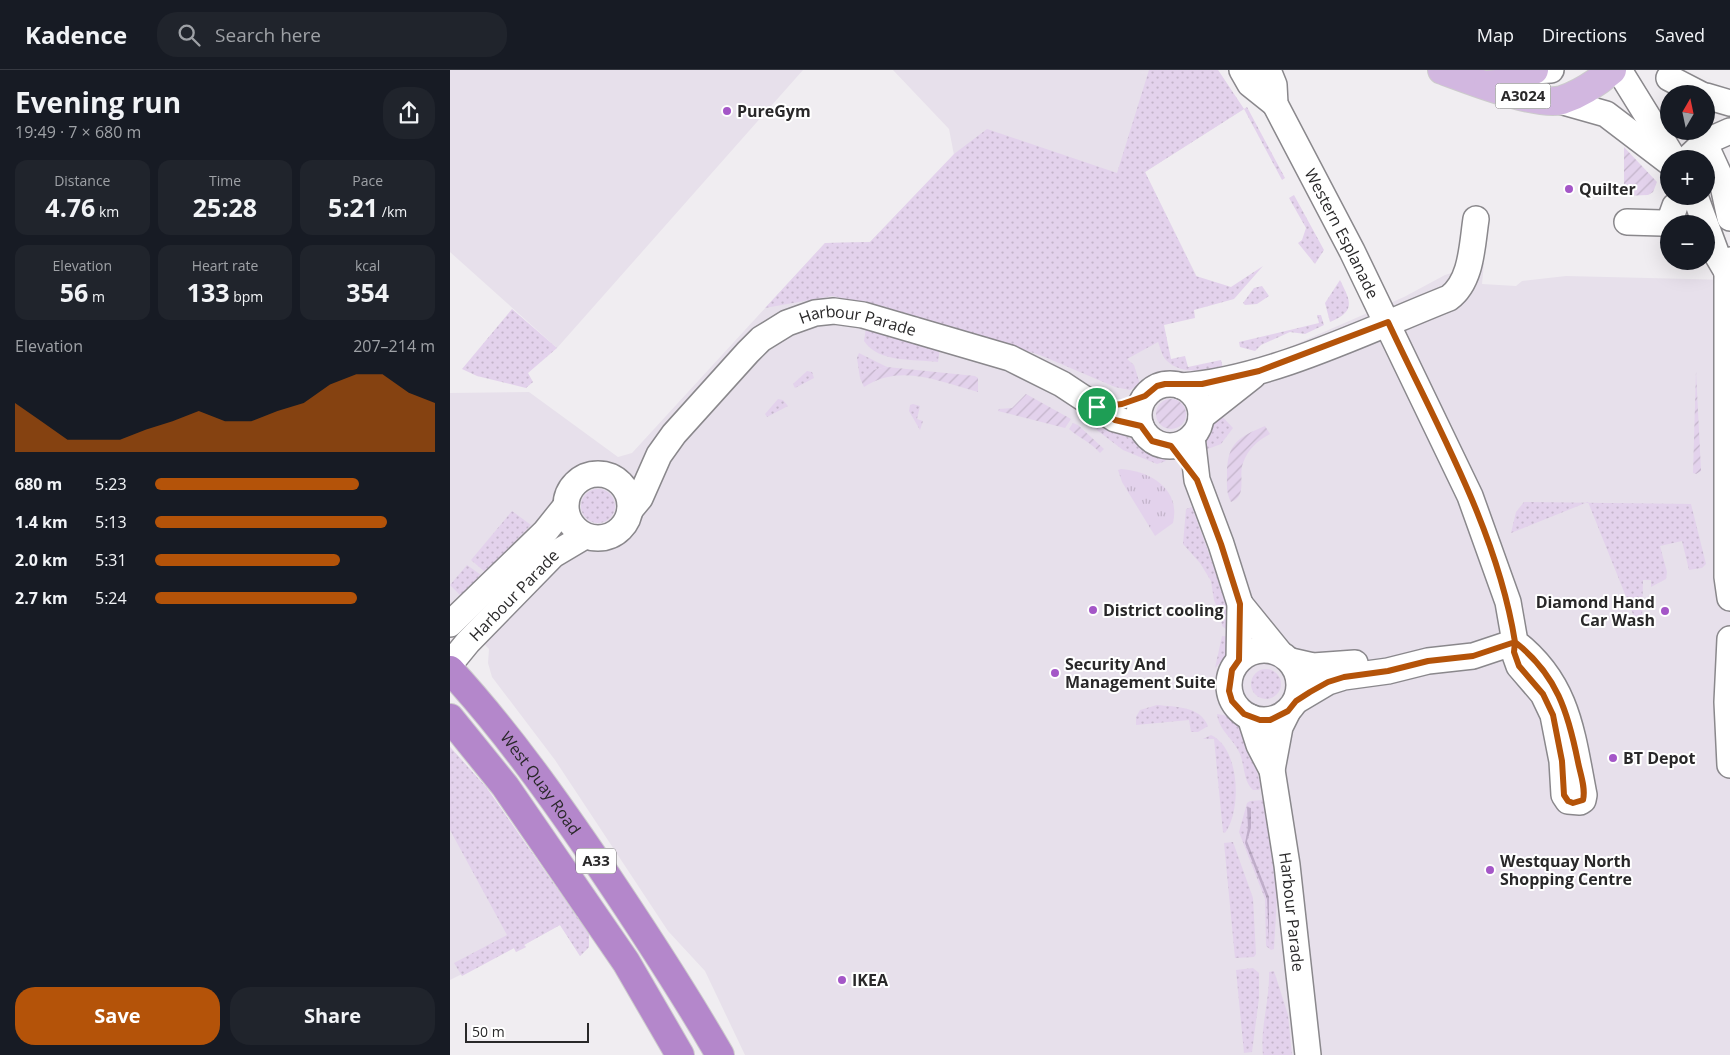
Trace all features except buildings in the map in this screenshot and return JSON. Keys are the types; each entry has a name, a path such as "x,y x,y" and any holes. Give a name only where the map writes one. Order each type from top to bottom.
{"highway":[{"name":"West Quay Road","path":"450,670 500,727 539,777 660,957 720,1055"},
{"name":"West Quay Road","path":"450,718 505,786 604,930 660,1016 680,1055"}],"main road":[{"name":"A3024","path":"1442,70 1529,98 1560,101 1588,87 1612,70"},
{"name":"A3024","path":"1486,85 1505,83 1533,70"}],"street":[{"name":"Western Esplanade","path":"1242,70 1250,84 1275,82 1470,496 1508,602 1515,642 1514,652 1519,666 1543,694 1553,715 1562,761 1564,795 1568,801 1580,802 1583,800 1584,795 1567,714 1552,682 1534,657 1515,642"},
{"path":"1533,70 1551,70"},
{"path":"1619,70 1668,150"},
{"path":"1715,99 1730,103"},
{"path":"1560,101 1606,114 1660,155"},
{"path":"1730,131 1697,144 1717,164 1725,190 1730,218"},
{"path":"1627,222 1662,223 1670,220 1682,205"},
{"path":"1687,205 1717,255 1729,266 1726,474 1727,577 1730,598"},
{"path":"1097,407 1122,404 1145,396 1157,386 1165,384 1181,386 1202,384 1259,371 1450,298 1458,292 1470,260 1468,233"},
{"name":"Harbour Parade","path":"630,510 644,489 659,455 674,434 761,339 786,323 814,313 834,312 863,315 1010,358 1062,384 1115,420 1141,426"},
{"path":"1145,396 1140,405 1138,416 1141,426 1152,441 1188,433 1259,371"},
{"path":"1181,386 1196,398 1188,433 1197,480 1221,544 1240,604 1239,660"},
{"name":"Harbour Parade","path":"613,478 627,474 659,455"},
{"path":"601,474 613,478 626,491 630,510 625,523 612,535 594,538 585,536 571,524 565,507 569,492 582,478 601,474"},
{"name":"Harbour Parade","path":"450,624 545,532 565,507"},
{"name":"Harbour Parade","path":"450,664 468,642 553,555 585,536"},
{"path":"1240,604 1285,656 1300,680 1292,706"},
{"path":"1730,639 1727,702 1730,765"},
{"path":"1428,661 1396,660 1337,666 1313,666 1269,649 1258,650 1247,653 1239,660 1232,670 1229,691 1239,709 1250,717 1270,720 1328,682 1344,677 1388,671 1428,661 1473,656 1515,642"},
{"name":"Harbour Parade","path":"1272,770 1280,727 1292,706"},
{"name":"Harbour Parade","path":"1250,717 1259,746 1272,770 1287,865 1308,1055"}],"shaded area":[{"path":"450,70 803,70 557,348 450,252"},
{"path":"893,70 1218,70 1244,109 1145,172 1208,299 1163,320 1158,342 1172,364 1191,371 1202,372 1255,362 1404,297 1445,275 1484,263 1482,284 1516,286 1522,281 1566,276 1730,280 1730,1055 745,1055 705,971 668,931 555,760 492,677 488,663 489,649 450,609 450,393 529,392 618,457 632,453 825,243 870,242 954,155 949,129"},
{"path":"450,747 486,787 589,934 589,947 580,956 560,925 524,945 526,947 516,952 514,948 450,980"}],"green space":[{"path":"1149,70 1218,70 1244,109 1145,172 1196,276 1231,287 1263,266 1234,299 1194,310 1195,318 1164,325 1171,359 1185,356 1188,367 1221,360 1223,368 1193,371 1178,368 1165,358 1158,342 1127,359 1134,365 1140,384 1130,390 1115,387 1040,355 882,306 832,296 765,308 825,243 870,242 954,154 987,129 1117,173"},
{"path":"1247,107 1285,178 1282,180 1244,109"},
{"path":"1624,147 1657,182 1653,192 1648,195 1624,196"},
{"path":"1294,195 1324,250 1315,264 1298,243 1302,240 1306,228 1289,198"},
{"path":"1340,280 1347,294 1349,305 1344,314 1330,322 1325,303"},
{"path":"1262,286 1269,296 1257,304 1245,305 1243,303 1254,288"},
{"path":"512,309 557,348 528,373 533,382 526,388 477,376 462,369"},
{"path":"1317,315 1321,315 1324,325 1305,334 1290,332 1261,345 1255,351 1240,347 1239,342 1319,323"},
{"path":"866,328 940,348 938,362 898,359 878,353 864,341"},
{"path":"859,353 887,367 873,370 860,378 857,358"},
{"path":"887,367 975,376 978,378 978,392 935,380 906,375 878,380 864,387 860,378 873,370"},
{"path":"807,371 812,372 814,378 795,388 793,384"},
{"path":"1696,371 1701,471 1696,474 1693,473"},
{"path":"1026,394 1071,419 1065,428 998,411 999,409 1012,408"},
{"path":"778,399 783,400 788,406 767,417 765,414"},
{"path":"1171,399 1182,403 1186,414 1182,425 1171,429 1160,425 1156,414 1160,403"},
{"path":"910,405 920,406 917,419 923,421 920,430 909,411"},
{"path":"1086,412 1115,431 1151,448 1166,461 1157,464 1123,450 1081,418"},
{"path":"1219,413 1233,428 1221,444 1205,450 1207,433"},
{"path":"1073,423 1078,425 1104,449 1100,453 1069,429"},
{"path":"1265,426 1270,434 1250,450 1243,463 1241,490 1236,499 1231,502 1227,485 1227,474 1229,455 1232,448 1236,442 1248,434"},
{"path":"1118,470 1132,470 1152,478 1168,492 1174,511 1173,523 1155,536 1122,482"},
{"path":"598,489 605,490 610,494 614,499 614,513 610,518 605,522 598,523 591,522 586,518 582,513 581,506 582,499 586,494 591,490"},
{"path":"1524,502 1586,503 1511,533 1516,512"},
{"path":"1588,503 1691,504 1706,564 1702,568 1689,570 1682,541 1660,546 1667,572 1666,579 1651,587 1651,580 1643,580 1642,623 1637,624"},
{"path":"1192,507 1229,609 1227,630 1222,626 1214,600 1211,581 1200,563 1183,544 1186,509"},
{"path":"512,511 531,525 485,572 471,560"},
{"path":"467,565 481,575 461,596 450,585"},
{"path":"1222,636 1233,637 1230,652 1215,668"},
{"path":"1266,669 1277,673 1281,684 1277,695 1266,699 1255,695 1251,684 1255,673"},
{"path":"1157,705 1179,707 1193,711 1204,719 1208,726 1198,732 1191,732 1189,720 1136,725 1136,717 1140,710"},
{"path":"1217,714 1233,719 1244,732 1261,786 1259,790 1253,790 1247,782 1240,754 1218,720"},
{"path":"1211,735 1221,742 1228,753 1233,766 1235,780 1234,810 1225,833 1223,832 1214,739 1203,739"},
{"path":"450,747 486,787 589,934 589,947 580,956 560,925 524,945 526,947 516,952 514,948 462,976 454,963 507,935 450,830"},
{"path":"1263,800 1271,839 1277,895 1274,949 1271,950 1266,946 1265,899 1239,832 1247,803"},
{"path":"1233,842 1253,898 1256,954 1254,957 1235,958 1224,843"},
{"path":"1253,968 1259,973 1259,998 1252,1052 1244,1053 1236,970"},
{"path":"1274,971 1288,1015 1292,1055 1263,1055 1262,1045 1269,972"}],"water":[{"path":"1247,807 1251,808 1251,828 1247,841 1269,897 1269,943 1267,899 1245,843 1248,828"}],"place":[{"name":"PureGym","path":"727,111"},
{"name":"Quilter","path":"1569,189"},
{"name":"District cooling","path":"1093,610"},
{"name":"Diamond Hand Car Wash","path":"1665,611"},
{"name":"Security And Management Suite","path":"1055,673"},
{"name":"BT Depot","path":"1613,758"},
{"name":"Westquay North Shopping Centre","path":"1490,870"},
{"name":"IKEA","path":"842,980"}],"route":[{"path":"1097,407 1115,420 1141,426 1152,441 1171,446 1197,480 1221,544 1240,604 1241,633 1239,660 1232,670 1229,680 1229,691 1232,701 1244,714 1260,720 1270,720 1280,717 1296,701 1328,682 1344,677 1388,671 1428,661 1473,656 1515,642 1514,652 1519,666 1543,694 1553,715 1562,761 1564,795 1568,801 1573,803 1583,800 1584,795 1567,714 1552,682 1534,657 1515,642 1508,602 1470,496 1388,322 1259,371 1202,384 1181,386 1165,384 1150,390 1145,396 1122,404 1097,407"}]}
